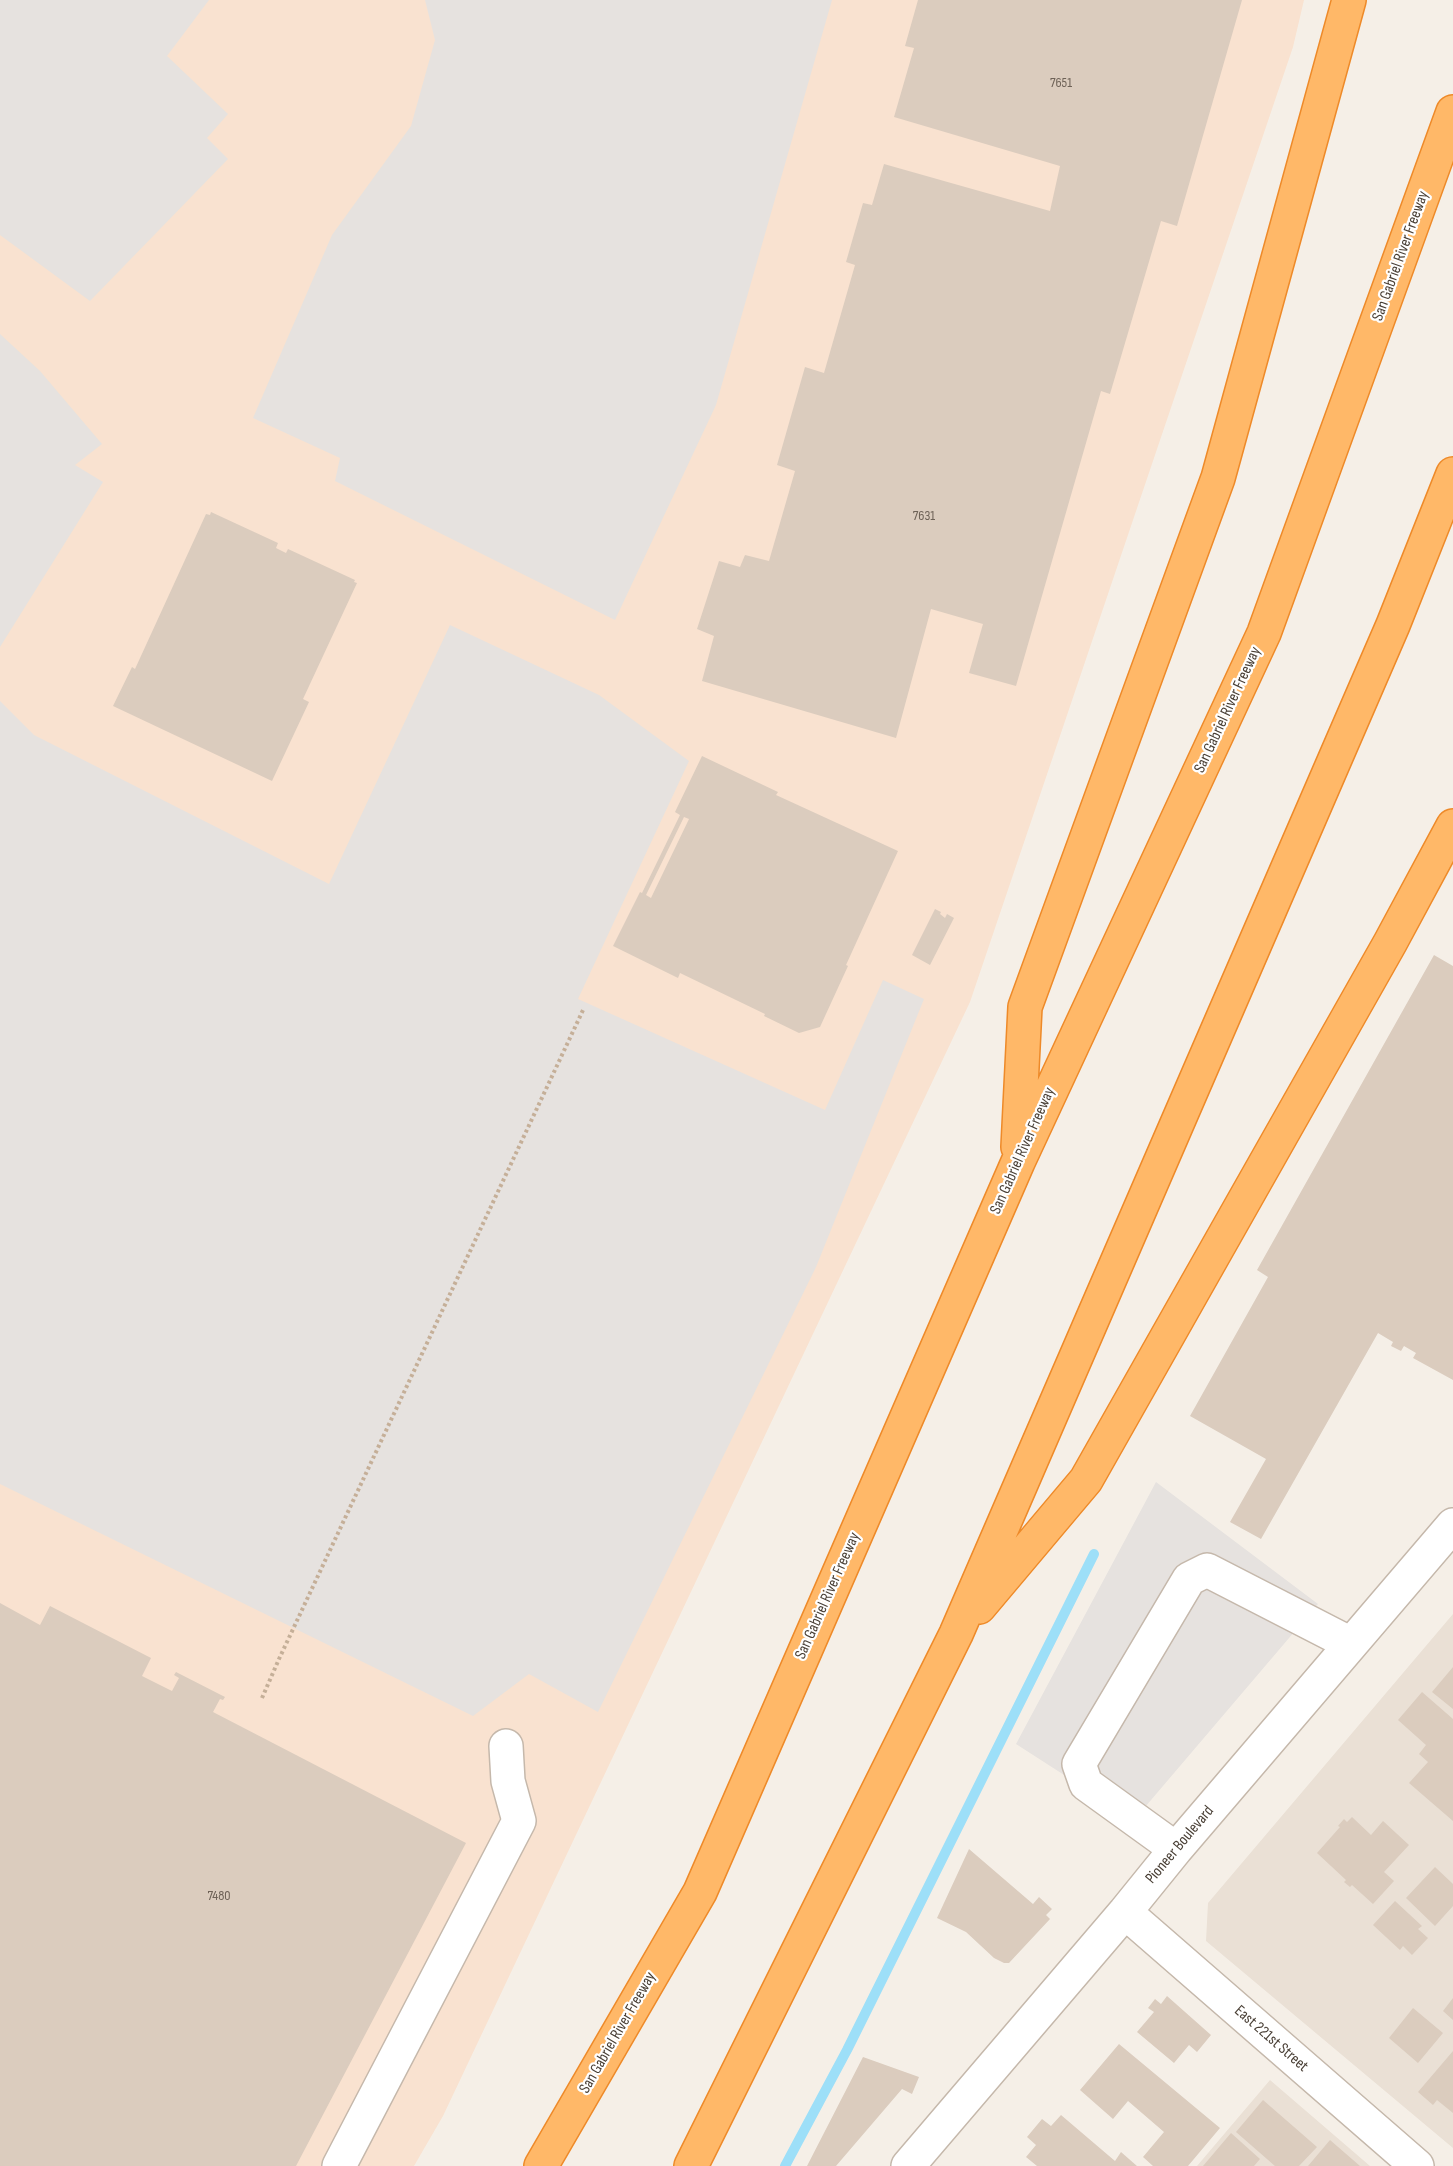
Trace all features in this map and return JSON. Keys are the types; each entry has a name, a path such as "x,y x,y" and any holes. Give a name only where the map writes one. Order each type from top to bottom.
{"highway":[{"path":"1018,1162 1025,1008 1218,478 1349,0"},
{"name":"San Gabriel River Freeway","path":"541,2166 700,1892 1018,1162 1264,633 1453,112"},
{"path":"691,2166 956,1634 1394,625 1453,474"},
{"path":"956,1634 1086,1480 1378,964 1453,826"}],"street":[{"name":"Pioneer Boulevard","path":"908,2166 1453,1526"},
{"path":"1176,1849 1086,1784 1079,1764 1189,1580 1207,1570 1351,1644"},
{"path":"339,2166 519,1821 508,1781 506,1746"},
{"name":"East 221st Street","path":"1125,1912 1417,2166"}],"path":[{"path":"262,1698 584,1008"}],"shaded area":[{"path":"0,0 1304,0 1293,47 970,1002 443,2116 414,2166 0,2166"},
{"path":"0,0 209,0 167,56 228,114 207,138 228,159 90,301 0,235"},
{"path":"425,0 832,0 716,405 615,620 335,481 340,458 253,418 332,235 411,126 435,40"},
{"path":"0,334 40,371 102,444 75,465 103,482 0,647"},
{"path":"450,625 599,695 689,761 578,999 825,1110 883,980 924,999 816,1267 598,1712 529,1674 473,1716 0,1484 0,701 34,735 329,884"},
{"path":"1156,1482 1318,1604 1134,1820 1016,1744"},
{"path":"1453,1614 1453,2148 1206,1941 1208,1903"},
{"path":"1270,2080 1370,2166 1197,2166"}],"building":[{"path":"918,0 1242,0 1177,226 1161,221 1110,394 1101,391 1016,686 969,673 983,624 931,609 896,738 702,681 714,636 697,629 719,561 740,567 745,555 769,561 795,471 777,465 805,367 824,373 855,265 846,262 863,203 872,205 884,164 1050,211 1060,166 894,117 914,48 905,46"},
{"path":"211,512 278,543 276,548 286,553 288,549 355,580 354,582 357,583 303,699 309,702 272,781 113,706 132,667 135,669 206,514 210,515"},
{"path":"702,756 778,792 776,795 898,851 820,1027 799,1033 680,973 678,978 613,946 680,815 675,812","holes":["684,817 689,819 651,898 646,895"]},
{"path":"935,909 945,918 947,914 954,918 930,965 912,955"},
{"path":"1434,955 1453,966 1453,1380 1413,1358 1416,1353 1404,1346 1401,1351 1391,1346 1393,1342 1378,1333 1261,1539 1230,1522 1266,1459 1190,1416 1268,1277 1257,1270"},
{"path":"0,1603 40,1625 50,1606 151,1658 142,1676 172,1691 179,1678 174,1675 176,1672 225,1697 223,1700 220,1699 213,1712 466,1843 296,2166 0,2166"},
{"path":"1453,1667 1453,1709 1432,1692"},
{"path":"1422,1692 1453,1719 1453,1821 1409,1783 1428,1762 1419,1754 1426,1745 1398,1720"},
{"path":"1352,1817 1371,1835 1383,1821 1409,1845 1384,1872 1394,1881 1373,1904 1352,1885 1350,1887 1344,1882 1346,1880 1317,1853 1340,1827 1338,1826 1344,1819 1347,1822"},
{"path":"969,1849 1033,1904 1039,1897 1052,1909 1046,1915 1050,1919 1009,1963 994,1958 966,1932 937,1918"},
{"path":"1435,1867 1453,1884 1453,1906 1435,1926 1406,1898"},
{"path":"1395,1901 1422,1926 1418,1929 1428,1938 1412,1955 1403,1946 1400,1950 1373,1925"},
{"path":"1167,1996 1211,2035 1197,2052 1189,2045 1174,2063 1137,2032 1154,2012 1148,2008 1155,1999 1161,2004"},
{"path":"1453,1998 1453,2020 1443,2011"},
{"path":"1413,2008 1443,2033 1418,2063 1389,2038"},
{"path":"1119,2044 1220,2128 1188,2166 1153,2166 1143,2157 1164,2132 1128,2101 1113,2119 1080,2090"},
{"path":"1453,2051 1453,2113 1437,2100 1433,2105 1418,2092"},
{"path":"863,2057 919,2077 912,2094 902,2089 836,2166 807,2166"},
{"path":"1263,2100 1317,2147 1299,2166 1275,2166 1236,2132"},
{"path":"1061,2115 1115,2161 1121,2152 1137,2166 1037,2166 1026,2157 1036,2145 1027,2137 1042,2119 1051,2126"},
{"path":"1231,2133 1260,2159 1254,2166 1203,2166"},
{"path":"1330,2140 1360,2166 1308,2166"}],"waterway":[{"path":"785,2166 847,2050 1094,1554"}]}
